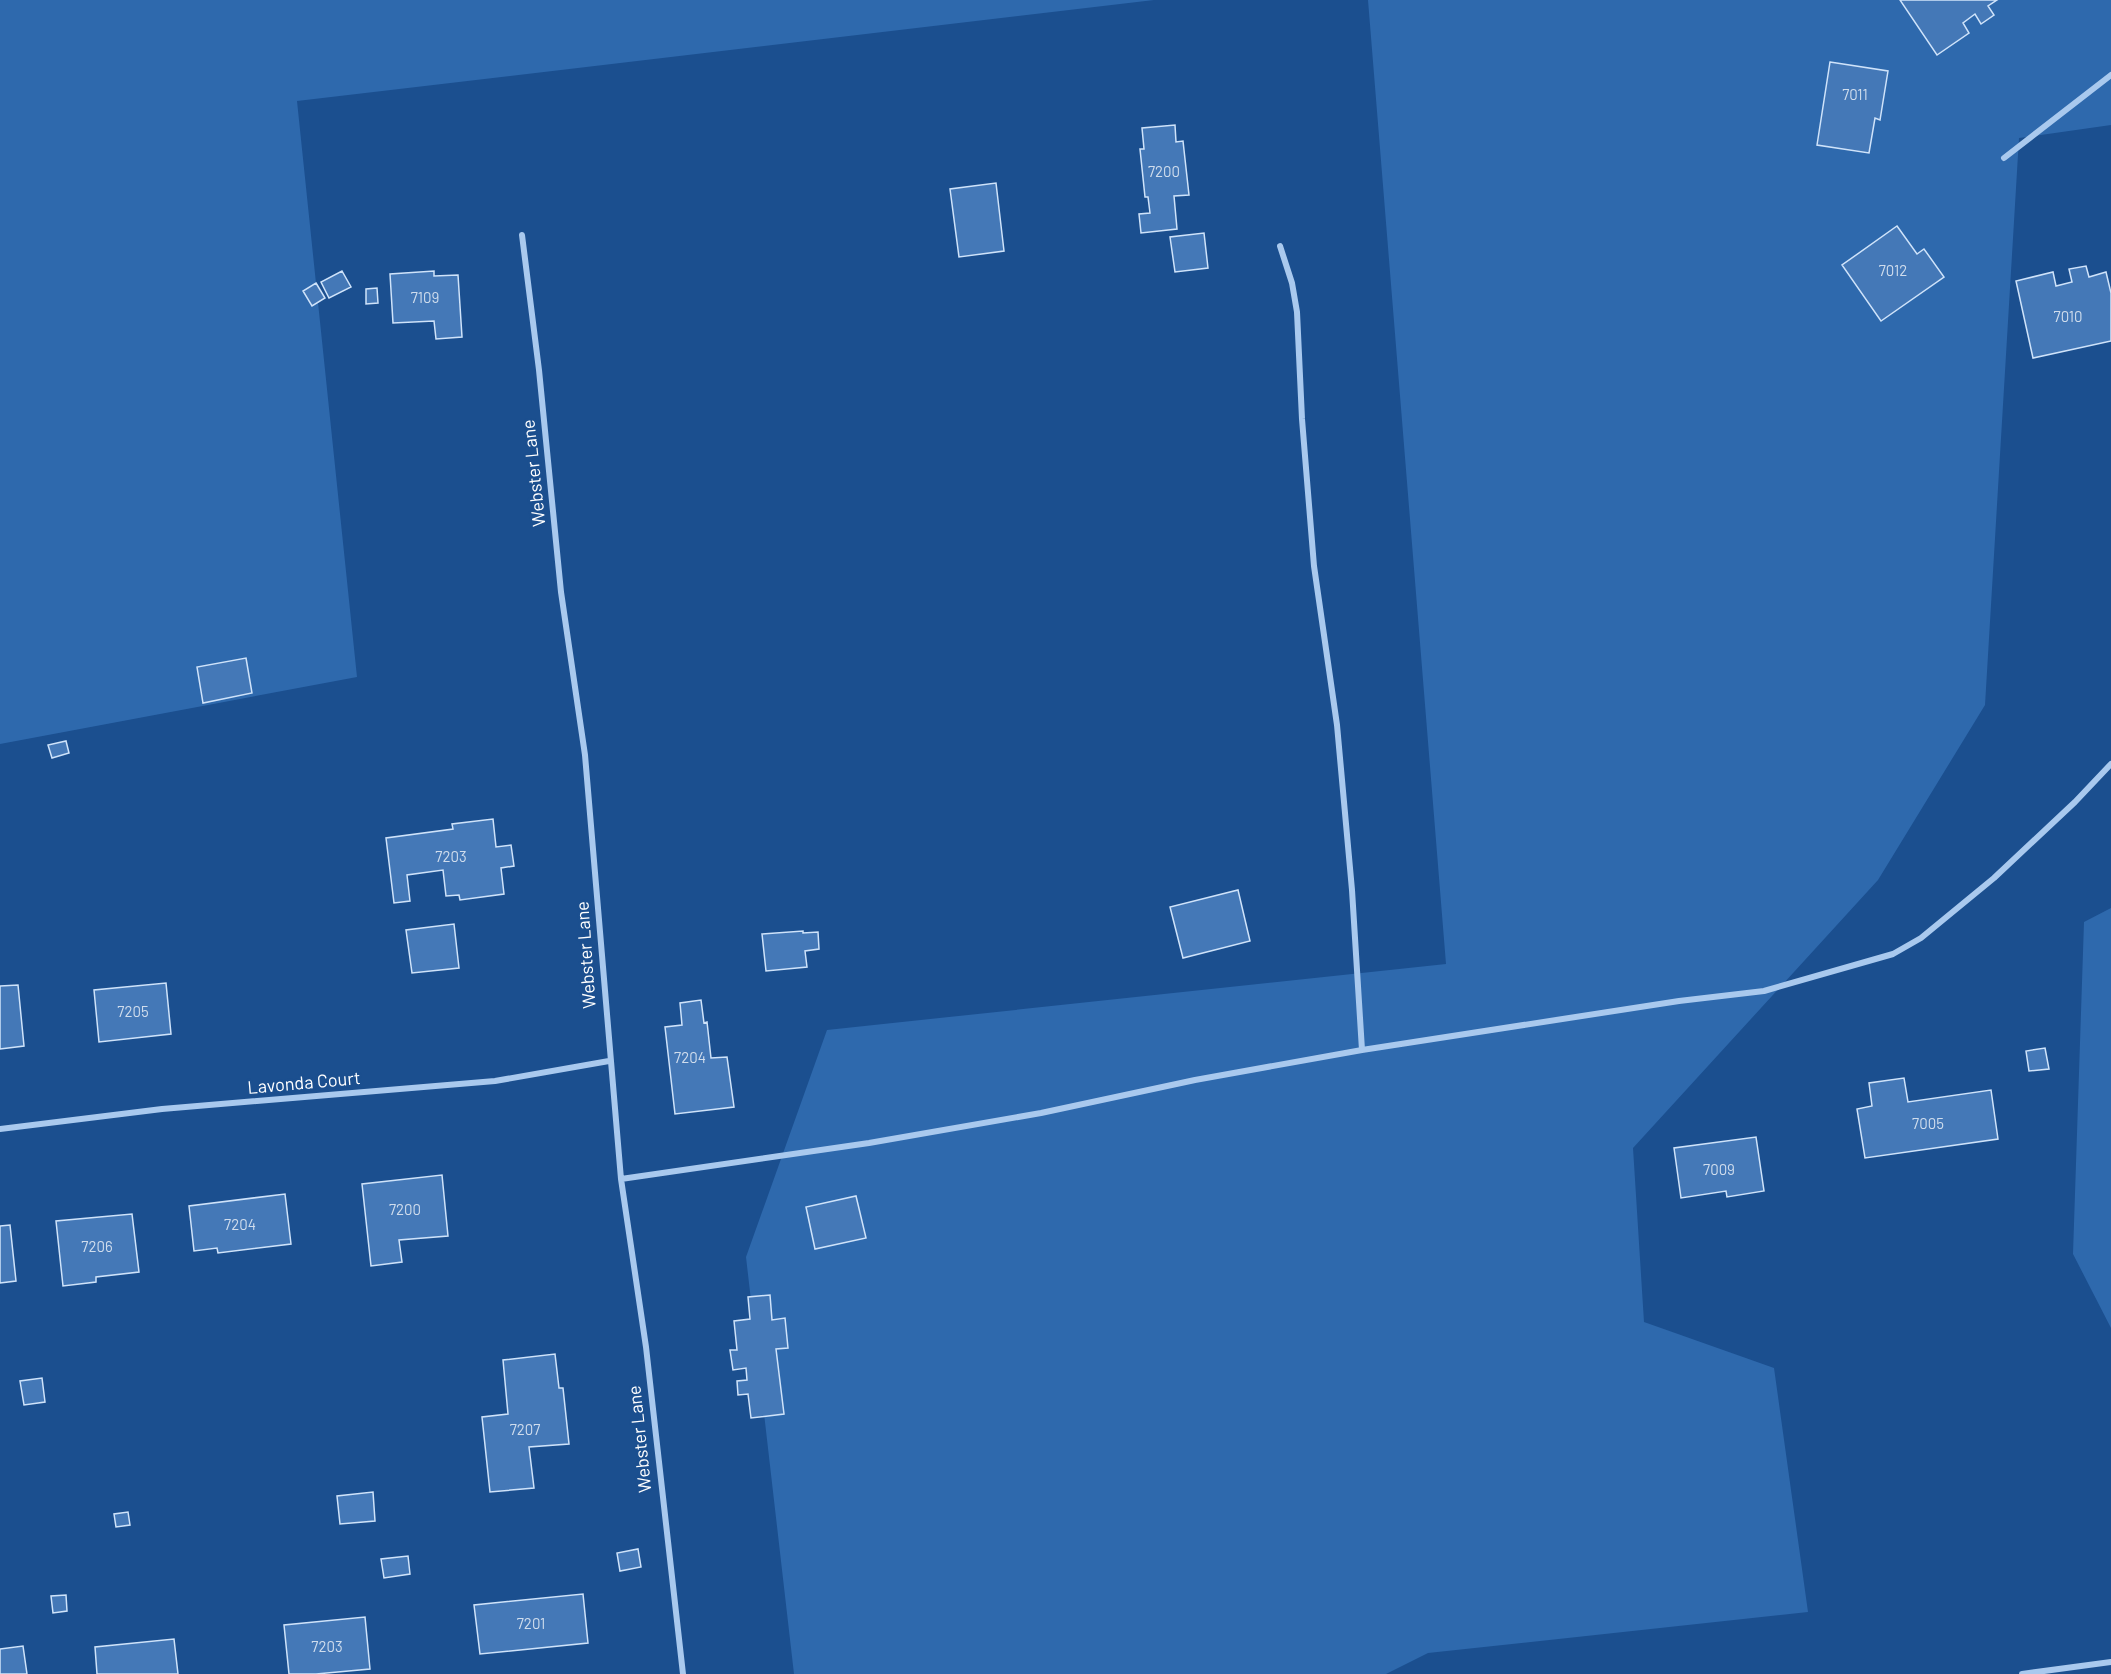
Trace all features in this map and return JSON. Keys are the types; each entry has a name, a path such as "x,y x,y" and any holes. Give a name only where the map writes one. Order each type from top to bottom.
{"street":[{"path":"2004,158 2111,75"},
{"name":"Webster Lane","path":"522,234 539,370 561,592 585,755 609,1061 621,1179 646,1347 683,1674"},
{"path":"1280,246 1292,284 1297,312 1302,419 1313,554 1338,736 1352,890 1362,1050"},
{"path":"621,1179 869,1143 1041,1113 1195,1080 1362,1050 1679,1001 1764,991 1893,954 1921,938 1995,878 2075,802 2111,764"},
{"name":"Lavonda Court","path":"0,1129 162,1109 495,1081 609,1061"},
{"path":"2022,1674 2111,1662"}],"shaded area":[{"path":"0,0 1154,0 297,101 357,677 0,744"},
{"path":"1368,0 2111,0 2111,125 2019,138 1985,705 1878,880 1633,1148 1644,1322 1774,1368 1808,1612 1428,1653 1386,1674 794,1674 746,1257 827,1030 1446,964"},
{"path":"2111,908 2111,1328 2073,1254 2084,922"}],"building":[{"path":"1900,0 1997,0 1988,6 1994,15 1981,24 1975,14 1963,23 1969,33 1937,55"},
{"path":"1830,62 1888,71 1880,120 1875,118 1869,153 1817,145"},
{"path":"1175,125 1176,142 1183,141 1189,195 1174,196 1177,229 1141,233 1139,214 1150,213 1148,197 1145,197 1140,149 1144,149 1142,128"},
{"path":"996,183 1004,251 959,257 950,189"},
{"path":"1897,226 1917,254 1924,249 1944,277 1881,321 1842,265"},
{"path":"1204,233 1208,268 1175,272 1170,237"},
{"path":"2086,266 2089,277 2106,272 2111,293 2111,341 2033,358 2016,281 2053,272 2056,286 2072,282 2069,269"},
{"path":"342,271 351,287 329,298 321,282"},
{"path":"434,271 434,276 458,275 462,337 436,339 434,321 393,323 390,274"},
{"path":"316,283 325,298 312,306 303,291"},
{"path":"377,288 378,303 366,304 366,289"},
{"path":"246,658 252,693 203,703 197,667"},
{"path":"66,741 69,753 52,758 48,745"},
{"path":"493,819 496,847 511,845 514,866 501,868 504,894 460,900 459,895 446,896 443,870 407,875 410,901 394,903 386,838 453,829 452,824"},
{"path":"1238,890 1250,941 1183,958 1170,907"},
{"path":"454,924 459,968 412,973 406,930"},
{"path":"803,931 803,933 818,932 819,949 805,951 807,967 766,971 762,934"},
{"path":"166,983 171,1034 99,1042 94,990"},
{"path":"18,985 24,1046 0,1049 0,986"},
{"path":"701,1000 704,1023 707,1022 711,1058 727,1057 734,1107 675,1114 665,1027 682,1025 680,1003"},
{"path":"2045,1048 2049,1069 2029,1071 2026,1051"},
{"path":"1904,1078 1908,1102 1991,1090 1998,1139 1865,1158 1857,1109 1872,1106 1869,1083"},
{"path":"1756,1137 1764,1191 1727,1197 1726,1191 1681,1198 1674,1148"},
{"path":"442,1175 448,1236 399,1240 402,1262 371,1266 362,1184"},
{"path":"285,1194 291,1244 218,1253 217,1248 194,1251 189,1206"},
{"path":"856,1196 866,1238 815,1249 806,1207"},
{"path":"132,1214 139,1272 96,1277 96,1282 63,1286 56,1221"},
{"path":"10,1225 16,1281 0,1283 0,1226"},
{"path":"770,1295 772,1320 785,1318 788,1348 776,1349 784,1414 751,1418 748,1394 738,1395 737,1381 747,1380 746,1368 733,1370 730,1350 737,1350 734,1321 750,1319 748,1297"},
{"path":"555,1354 559,1388 563,1388 569,1444 529,1447 534,1488 490,1492 482,1417 508,1414 503,1360"},
{"path":"42,1378 45,1402 24,1405 20,1381"},
{"path":"373,1492 375,1521 340,1524 337,1496"},
{"path":"128,1512 130,1525 116,1527 114,1514"},
{"path":"638,1549 641,1567 620,1571 617,1553"},
{"path":"408,1556 410,1574 384,1578 381,1559"},
{"path":"583,1594 588,1643 480,1654 474,1605"},
{"path":"66,1595 67,1611 53,1613 51,1596"},
{"path":"365,1617 370,1669 289,1674 284,1625"},
{"path":"174,1639 178,1674 97,1674 95,1647"},
{"path":"23,1646 27,1674 0,1674 0,1649"}]}
